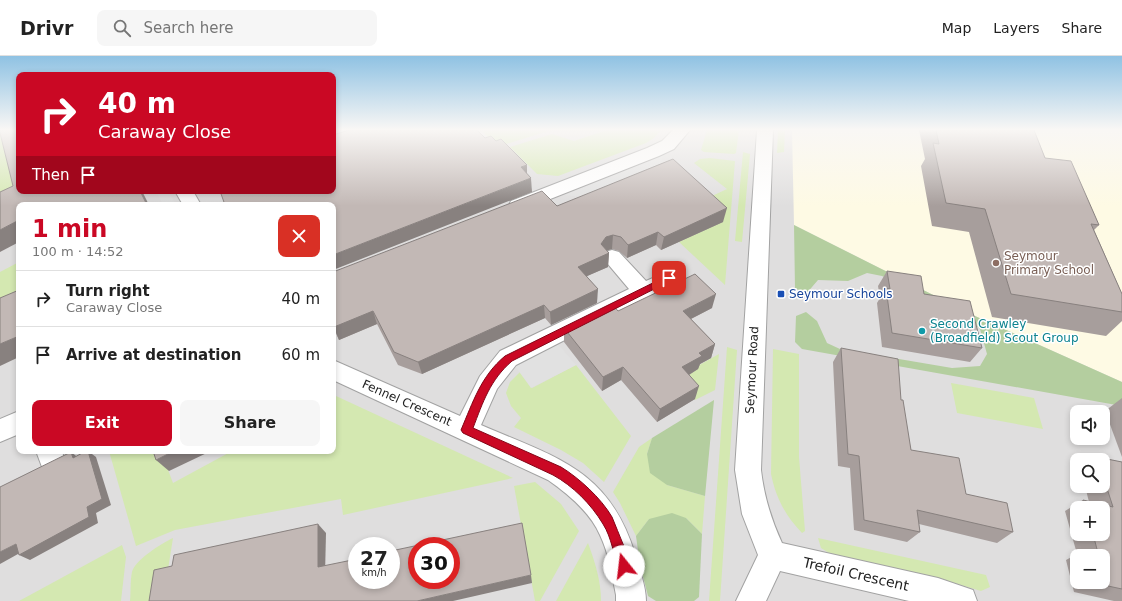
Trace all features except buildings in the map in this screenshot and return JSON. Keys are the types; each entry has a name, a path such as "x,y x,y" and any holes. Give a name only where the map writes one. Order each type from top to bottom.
{"street":[{"path":"506,210 645,155"},
{"name":"Seymour Road","path":"764,155 748,470 750,494 759,526 773,554"},
{"path":"612,257 643,291"},
{"path":"467,430 485,386 497,369 508,358 669,278"},
{"name":"Fennel Crescent","path":"336,371 557,471 570,479 590,498 608,521 620,552 631,595 631,601"},
{"path":"0,431 16,423"},
{"path":"751,601 773,554"},
{"name":"Trefoil Crescent","path":"773,554 938,593 962,601"}],"shaded area":[{"path":"0,155 8,155 16,181 16,194 336,194 336,155 1122,155 1122,601 0,601"},
{"path":"663,155 660,165 582,197 564,195"},
{"name":"Seymour Primary School","path":"793,155 1122,155 1122,382 975,316 794,225"},
{"path":"158,194 170,194 174,202 162,202"},
{"path":"558,344 576,365 531,388 515,366"}],"green space":[{"path":"0,155 8,155 16,181 16,193 0,205"},
{"path":"518,155 613,155 558,176 537,174"},
{"path":"743,155 750,155 742,242 735,241"},
{"path":"710,158 735,161 725,285 679,242 723,221 699,202 727,189 694,163 700,159"},
{"path":"794,225 975,316 1122,382 1122,406 802,349 795,342 796,316 806,312 817,321 827,343 840,349 952,368 980,366 987,354 980,329 959,312 882,276 867,273 848,281 818,280 806,294 795,288"},
{"path":"16,264 16,299 0,305 0,272"},
{"path":"727,347 737,350 720,601 709,601"},
{"path":"773,349 799,354 799,457 805,531 802,533 782,506 771,474"},
{"path":"719,354 715,390 695,400 676,378"},
{"path":"576,365 631,436 604,482 583,463 561,450 514,427 521,418 511,406 506,393 510,382 520,372 532,388"},
{"path":"951,383 1034,398 1043,429 957,413"},
{"path":"336,396 513,478 343,515 341,499 175,530 136,546 110,454 162,454 173,483 226,454 336,454"},
{"path":"714,400 705,496 667,485 650,473 647,454 652,438"},
{"path":"652,438 647,454 667,485 705,496 702,534 686,518 649,519 636,536 613,492 639,447"},
{"path":"535,482 561,504 579,531 540,601 535,601 514,486"},
{"path":"672,513 686,518 702,534 699,597 694,601 656,601 648,596 640,565 636,536 649,519"},
{"path":"173,538 163,601 130,601 131,575 134,567 143,557"},
{"path":"818,538 986,575 990,587 981,591 941,579 829,553 821,548"},
{"path":"588,543 597,572 601,601 556,601"},
{"path":"122,545 126,557 121,601 19,601"}],"place":[{"name":"Seymour Primary School","path":"996,263"},
{"name":"Seymour Schools","path":"781,294"},
{"name":"Second Crawley (Broadfield) Scout Group","path":"922,331"}],"route":[{"path":"624,566 608,521 590,498 570,479 557,471 467,430 485,386 497,369 508,358 669,278"}]}
